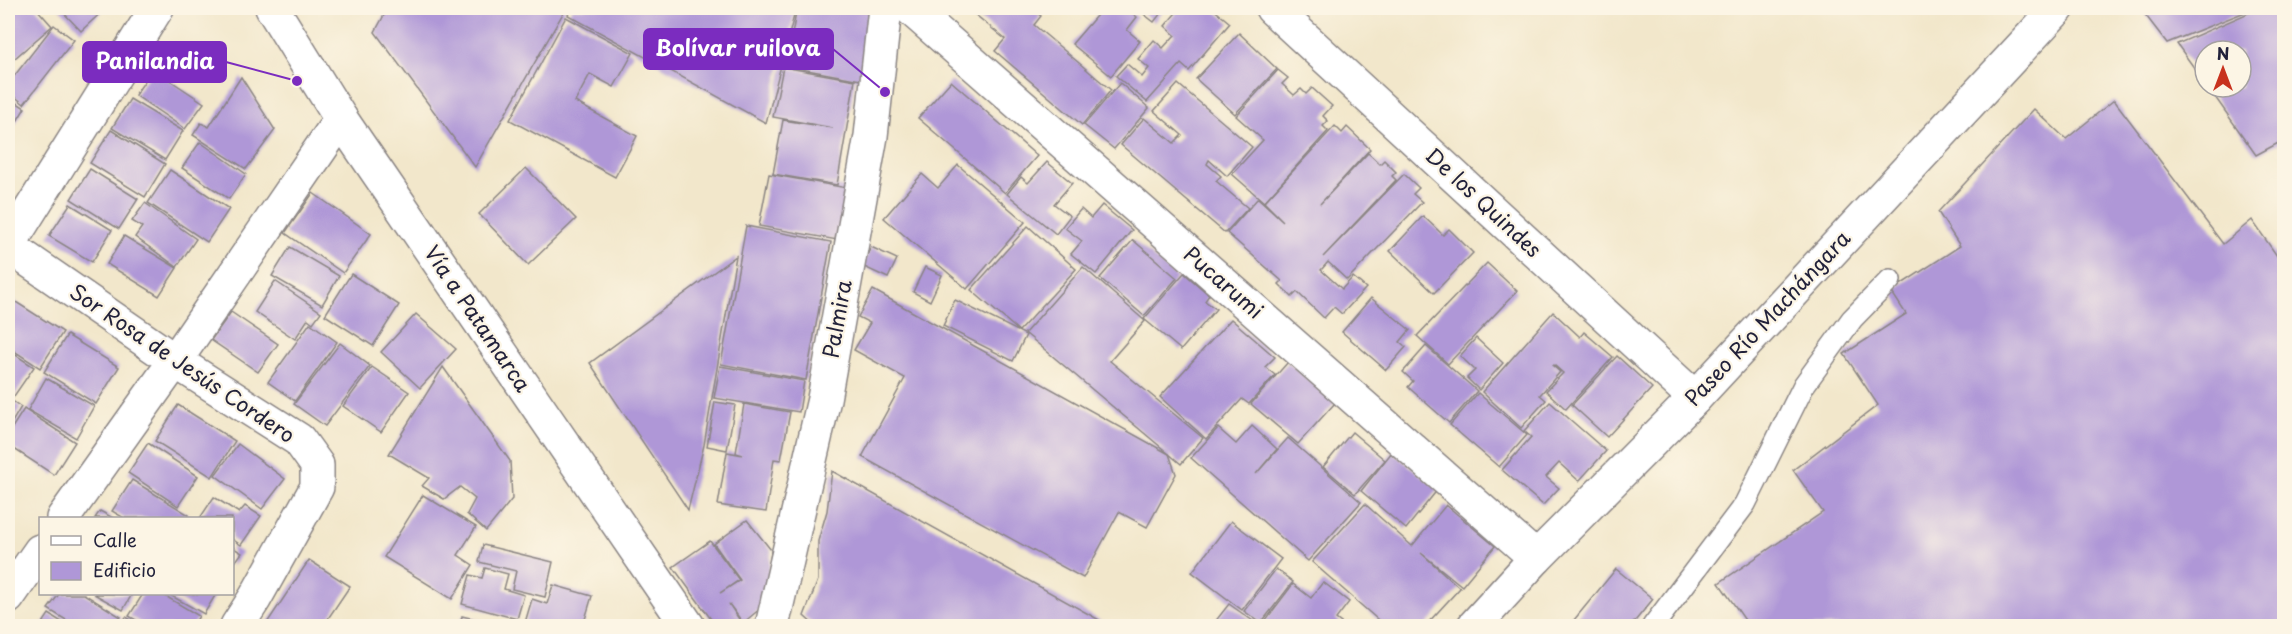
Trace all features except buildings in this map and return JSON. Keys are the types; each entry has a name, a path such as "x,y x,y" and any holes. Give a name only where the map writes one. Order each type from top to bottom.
{"street":[{"path":"8,246 157,8"},
{"name":"Vía a Patamarca","path":"272,8 341,119 688,627"},
{"name":"Palmira","path":"772,627 824,399 871,136 885,8"},
{"name":"Pucarumi","path":"910,8 1536,558"},
{"name":"De los Quindes","path":"1272,8 1695,398"},
{"name":"Paseo Río Machángara","path":"1474,627 1536,558 1695,398 2058,8"},
{"path":"64,517 175,362 341,119"},
{"name":"Sor Rosa de Jesús Cordero","path":"8,246 175,362 299,440 317,465 317,487 237,627"},
{"path":"8,597 39,552"}],"lane":[{"path":"1653,627 1745,504 1804,385 1852,319 1890,280"}],"place":[{"name":"Panilandia","path":"297,81"},
{"name":"Bolívar ruilova","path":"885,92"}]}
